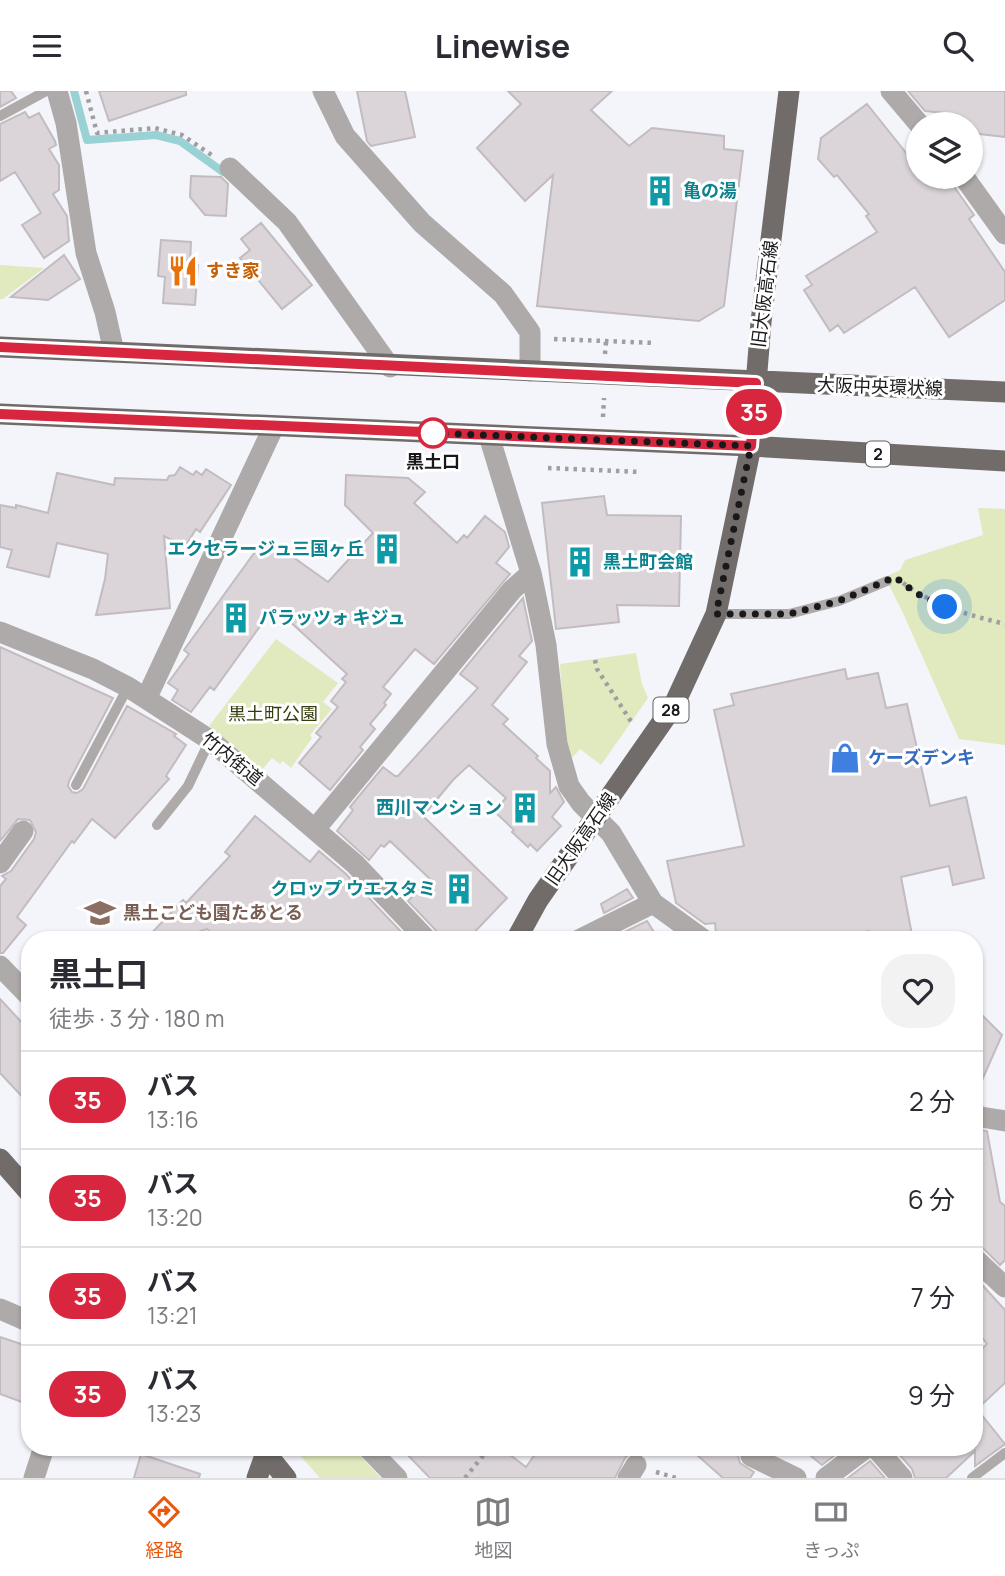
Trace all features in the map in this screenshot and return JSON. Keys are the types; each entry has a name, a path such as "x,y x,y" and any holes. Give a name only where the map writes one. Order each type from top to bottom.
{"main road":[{"name":"旧大阪高石線","path":"521,931 538,900 674,705 716,614 751,446 789,91"},
{"name":"大阪中央環状線","path":"0,347 390,367 1005,392"},
{"name":"2","path":"0,414 751,446 1005,461"},
{"path":"0,1159 21,1183"},
{"path":"257,1478 263,1456"},
{"path":"270,1456 286,1478"}],"street":[{"path":"57,91 66,123 86,253 105,312 114,352"},
{"path":"323,91 345,136 413,213 503,294 530,333 530,371"},
{"path":"891,91 909,112"},
{"path":"230,168 287,222 390,367"},
{"path":"973,189 1005,234"},
{"path":"138,692 274,426"},
{"path":"489,436 531,573 546,645 560,755 569,786 611,833 653,904 691,931"},
{"path":"316,828 512,590 531,573"},
{"name":"竹内街道","path":"0,632 93,669 138,692 210,740 316,828 355,864 418,931"},
{"path":"0,863 23,831"},
{"path":"598,931 653,904"},
{"path":"0,966 21,988"},
{"path":"983,1118 1005,1121"},
{"path":"983,1266 1005,1287"},
{"path":"0,1309 21,1318"},
{"path":"34,1478 41,1456"},
{"path":"376,1456 397,1478"},
{"path":"751,1456 796,1478"},
{"path":"826,1478 855,1456"},
{"path":"884,1456 902,1478"}],"lane":[{"path":"0,115 46,91"},
{"path":"716,614 789,614 839,601 887,581"},
{"path":"76,785 138,692"},
{"path":"157,825 188,786 210,740"},
{"path":"972,1478 1005,1453"}],"path":[{"path":"86,91 97,133 155,128 182,135 230,168"},
{"path":"552,339 654,343"},
{"path":"605,367 606,341"},
{"path":"603,419 604,393"},
{"path":"602,457 602,470"},
{"path":"548,468 640,472"},
{"path":"887,581 895,577 916,593 945,607 1005,624"},
{"path":"595,660 597,669 635,728 650,740"},
{"path":"465,1478 483,1456"}],"green space":[{"path":"0,265 44,268 0,299"},
{"path":"978,508 1005,509 1005,745 959,739 885,577 900,570 905,560 983,535"},
{"name":"黒土町公園","path":"276,639 338,683 323,702 332,709 310,735 312,738 291,768 283,761 280,764 272,758 262,770 209,726"},
{"path":"636,653 642,684 648,698 601,765 580,749 570,760 565,743 560,664"},
{"path":"301,1456 360,1456 381,1478 320,1478"}],"building":[{"path":"0,91 11,91 16,98 0,107"},
{"path":"99,91 186,91 186,95 109,121"},
{"path":"357,91 405,91 415,137 371,146 367,141"},
{"name":"亀の湯","path":"508,91 612,91 591,110 629,146 652,128 724,136 724,149 743,151 724,306 699,321 537,306 553,175 525,201 477,148 521,104"},
{"path":"908,91 1005,91 1005,137 983,134 983,112 925,111"},
{"path":"867,104 906,153 906,189 956,189 974,215 969,219 1005,272 1005,300 949,337 915,287 844,333 838,325 830,331 804,290 812,285 806,276 877,232 866,216 869,214 837,175 834,177 818,159 821,138"},
{"path":"25,112 29,118 39,113 55,141 56,145 49,149 59,165 59,190 53,194 67,216 69,241 44,258 22,225 41,213 15,172 0,181 0,124"},
{"path":"191,176 221,177 228,184 226,216 205,215 190,197"},
{"path":"261,223 312,285 282,309 240,258 250,250 241,239"},
{"path":"161,240 191,242 190,265 198,265 195,305 163,303 165,277 158,276"},
{"path":"64,255 80,279 48,300 11,297"},
{"path":"180,467 193,475 196,471 202,475 206,469 231,485 200,532 196,529 185,547 164,536 170,608 96,615 108,554 57,543 49,577 7,567 12,550 0,547 0,505 16,508 16,505 48,513 57,473 114,485 115,478 167,480 169,476 175,475"},
{"path":"346,475 408,478 425,492 414,503 457,543 464,535 467,538 485,516 505,532 509,547 496,563 510,574 434,664 415,649 383,687 391,694 384,703 386,705 370,724 375,729 360,747 363,750 330,790 299,763 321,737 316,733 338,707 331,701 346,682 342,679 347,674 274,607 214,690 210,687 191,712 172,700 178,690 168,683 189,654 184,650 257,549 261,552 269,540 328,582 373,533 345,505"},
{"path":"604,496 607,515 681,516 679,606 617,605 619,622 556,629 542,503"},
{"path":"523,598 532,641 519,656 527,662 492,705 508,719 503,724 538,756 536,758 550,771 550,793 556,787 564,802 552,817 561,826 537,851 530,844 528,847 494,811 506,798 469,765 453,780 423,816 507,898 476,931 436,931 408,901 430,879 390,841 384,847 381,845 369,860 337,831 353,810 350,807 383,767 398,776 478,688 460,674"},
{"path":"0,647 113,698 69,781 68,786 72,792 77,793 83,789 127,706 176,734 174,736 186,745 166,776 169,779 115,838 92,819 74,843 72,841 17,917 26,925 3,953 0,953 0,886 6,879 2,876 11,871 36,832 30,820 18,819 0,841"},
{"path":"845,669 847,679 878,673 886,708 907,704 930,806 966,797 984,878 953,885 949,866 901,877 911,931 716,931 715,923 705,924 676,903 667,861 744,846 714,710 734,705 731,694"},
{"path":"255,816 310,862 319,851 346,874 400,931 154,931 183,900 186,903 230,856 225,852"},
{"path":"627,889 633,898 604,913 601,904"},
{"path":"647,921 653,931 626,931"},
{"path":"0,999 21,1022 21,1095 0,1073"},
{"path":"983,1016 1002,1035 983,1078"},
{"path":"983,1130 987,1131 1000,1202 1005,1206 1005,1260 1000,1265 984,1249"},
{"path":"983,1286 1005,1310 1005,1383 983,1403 983,1348 987,1344 983,1339"},
{"path":"0,1337 21,1344 21,1402 0,1394"},
{"path":"983,1416 1005,1444 975,1466 975,1456 983,1456"},
{"path":"140,1456 200,1474 199,1478 134,1478"},
{"path":"409,1456 512,1456 526,1467 534,1456 627,1456 615,1478 430,1478"},
{"path":"698,1456 738,1456 740,1463 754,1472 750,1478 723,1478"},
{"path":"811,1456 834,1456 822,1465"},
{"path":"901,1456 970,1456 946,1478 915,1478 912,1469"},
{"path":"870,1461 885,1478 848,1478"}],"waterway":[{"path":"74,91 87,140 156,135 180,141 223,172"}],"bus line":[{"name":"35","path":"0,347 756,383 751,446 0,414"}],"place":[{"name":"亀の湯","path":"660,191"},
{"name":"すき家","path":"183,271"},
{"name":"黒土口","path":"433,433"},
{"name":"エクセラージュ三国ヶ丘","path":"387,549"},
{"name":"黒土町会館","path":"580,562"},
{"name":"パラッツォ キジュ","path":"236,618"},
{"name":"ケーズデンキ","path":"845,758"},
{"name":"西川マンション","path":"525,808"},
{"name":"クロップ ウエスタミ","path":"459,889"},
{"name":"黒土こども園たあとる","path":"100,913"}],"route":[{"path":"433,433 751,446 716,614 789,614 839,601 895,577 916,593 945,607"}]}
